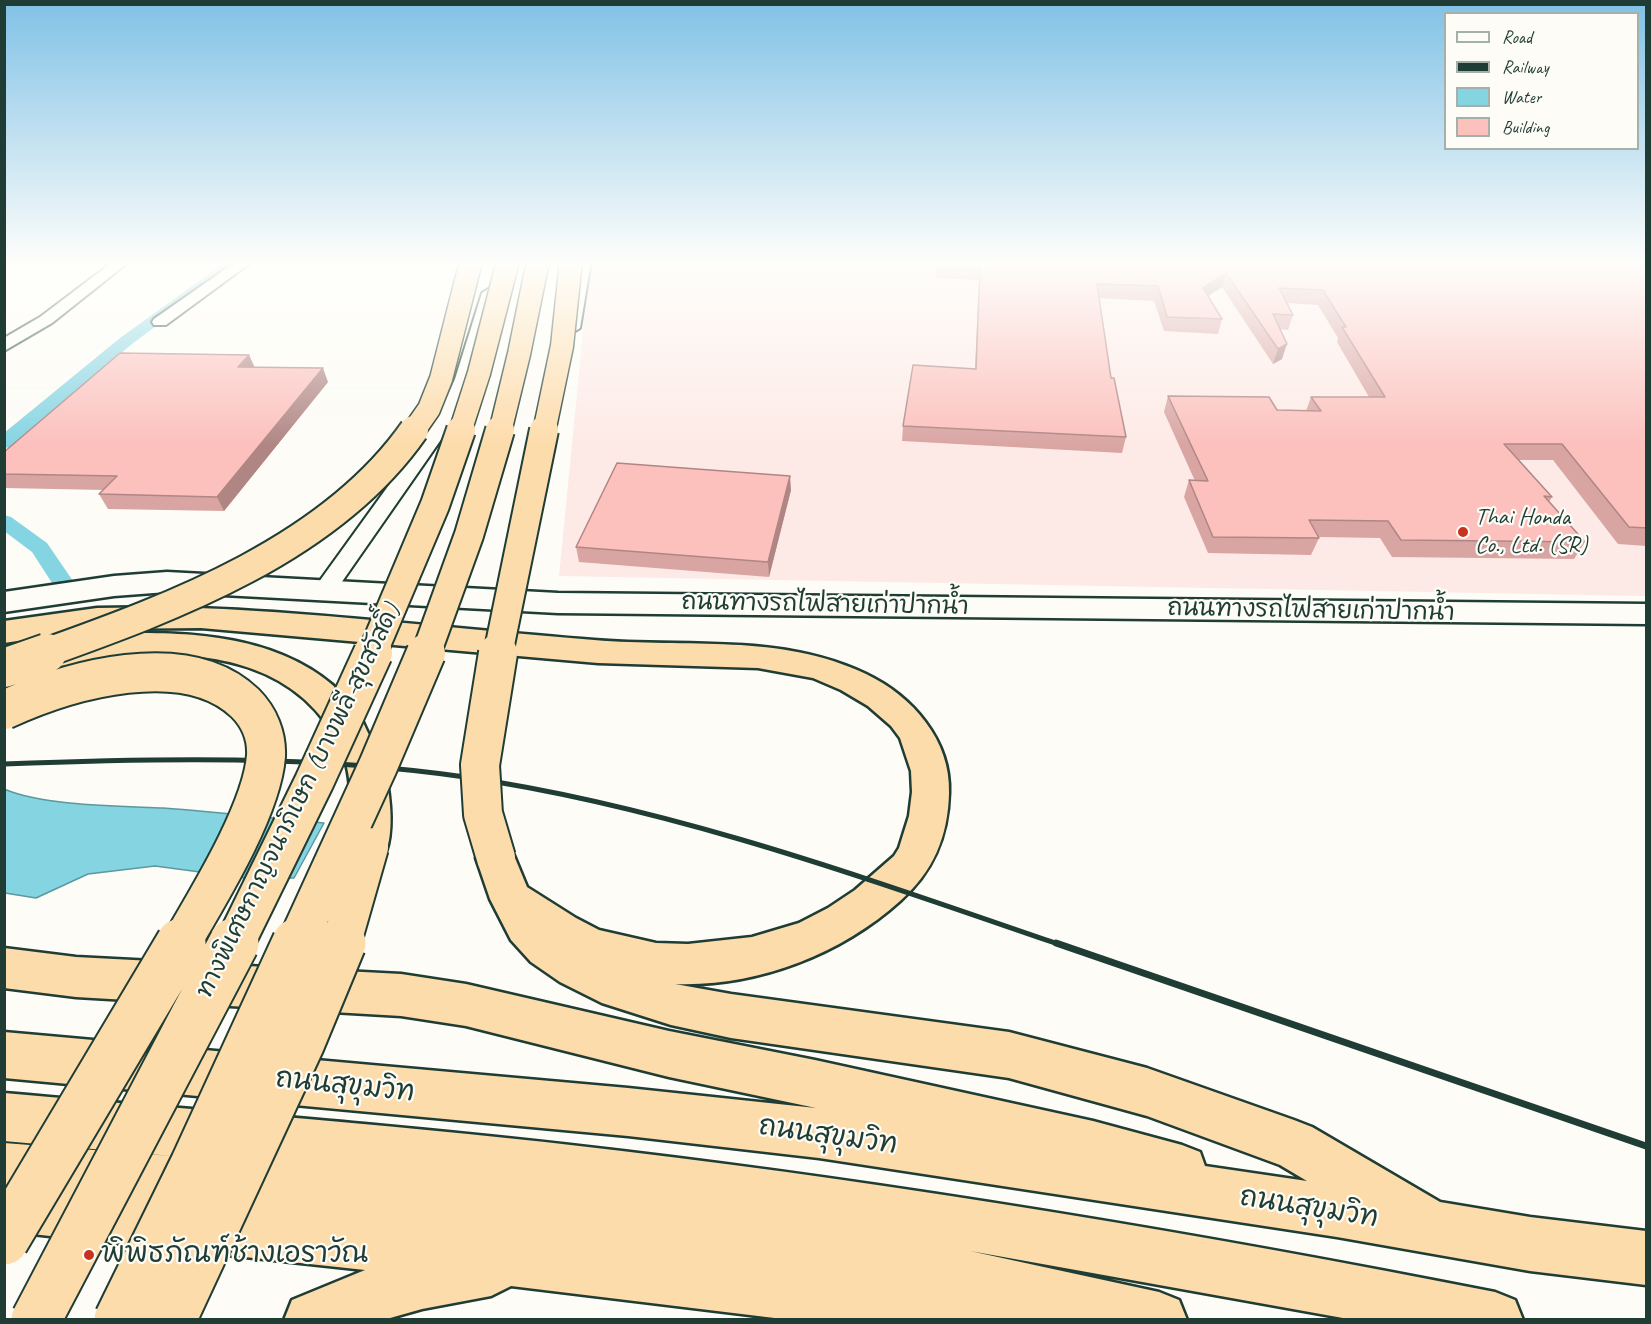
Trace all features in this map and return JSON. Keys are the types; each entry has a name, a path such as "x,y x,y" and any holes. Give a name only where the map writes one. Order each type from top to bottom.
{"highway":[{"name":"ทางพิเศษกาญจนาภิเษก (บางพลี-สุขสวัสดิ์)","path":"36,1320 228,954 314,782 388,620 435,505 482,363 492,323"},
{"name":"ทางพิเศษกาญจนาภิเษก (บางพลี-สุขสวัสดิ์)","path":"119,1320 292,956 370,783 436,626 480,501 502,429 517,372 526,323"},
{"path":"564,323 562,346 495,667 480,765 483,814 503,879 526,927 546,948 575,968 618,987 671,1004 732,1016 1009,1055 1147,1092 1294,1146 1439,1229"},
{"path":"4,650 108,613 193,577 238,554 315,505 352,475 399,423 417,398 454,325"},
{"path":"4,669 133,620 199,591 270,554 344,505 370,483 416,431 431,406 441,380 454,325"},
{"path":"4,632 106,619 154,617 295,624 622,654 706,654 774,659 812,666 870,690 896,708 911,727 926,753 932,785 923,837 911,865 878,897 845,921 800,942 756,956 701,965 652,962 618,954 571,938 503,879"},
{"path":"4,669 72,652 166,641 236,650 269,662 297,676 324,694 347,723 361,751 369,780 372,810 369,848 359,892 340,952 308,1026 171,1320"},
{"path":"4,710 45,692 77,682 141,673 174,673 207,679 223,686 236,696 262,726 267,753 260,787 222,874 4,1240"},
{"path":"4,968 76,977 401,994 466,1005 669,1054 1093,1146 1337,1211"},
{"name":"ถนนสุขุมวิท","path":"4,1055 628,1112 808,1132 1337,1211 1530,1244 1647,1258"},
{"path":"4,1117 621,1176 815,1202 1071,1241 1495,1320"},
{"path":"4,1168 329,1195 787,1248 937,1271 1159,1320"},
{"path":"4,1206 537,1262 900,1305 1117,1320"},
{"path":"312,1320 335,1308 393,1287 428,1279 537,1262"}],"main road":[{"name":"ถนนทางรถไฟสายเก่าปากน้ำ","path":"4,602 114,586 166,582 520,601 1647,614"}],"street":[{"path":"4,345 41,323"},
{"path":"324,591 447,418 464,379 482,323"},
{"path":"520,601 530,562 573,323"}],"shaded area":[{"path":"584,323 1646,323 1646,596 559,576"}],"water":[{"path":"4,789 21,795 60,802 163,808 324,823 294,878 245,878 155,866 88,874 36,898 5,893"}],"building":[{"path":"978,323 1103,323 1111,378 1114,378 1126,437 903,426 913,365 976,369"},
{"path":"1260,323 1277,323 1287,344 1278,349"},
{"path":"1343,323 1647,323 1647,528 1629,527 1562,444 1504,444 1552,497 1544,496 1585,542 1401,540 1388,521 1309,520 1319,538 1213,537 1189,480 1208,481 1168,396 1269,397 1277,410 1321,411 1311,397 1385,397 1342,327 1346,327"},
{"path":"120,353 249,355 238,367 323,368 217,497 99,494 117,476 4,474 4,452"},
{"path":"617,463 790,476 768,562 576,547"}],"waterway":[{"path":"4,443 151,323"},
{"path":"4,521 40,548 64,584"}],"railway":[{"path":"4,764 119,760 293,762 408,770 541,790 617,806 766,847 1061,945"},
{"path":"1056,943 1646,1146"}],"place":[{"name":"Thai Honda Co., Ltd. (SR)","path":"1463,532"},
{"name":"พิพิธภัณฑ์ช้างเอราวัณ","path":"89,1255"}]}
